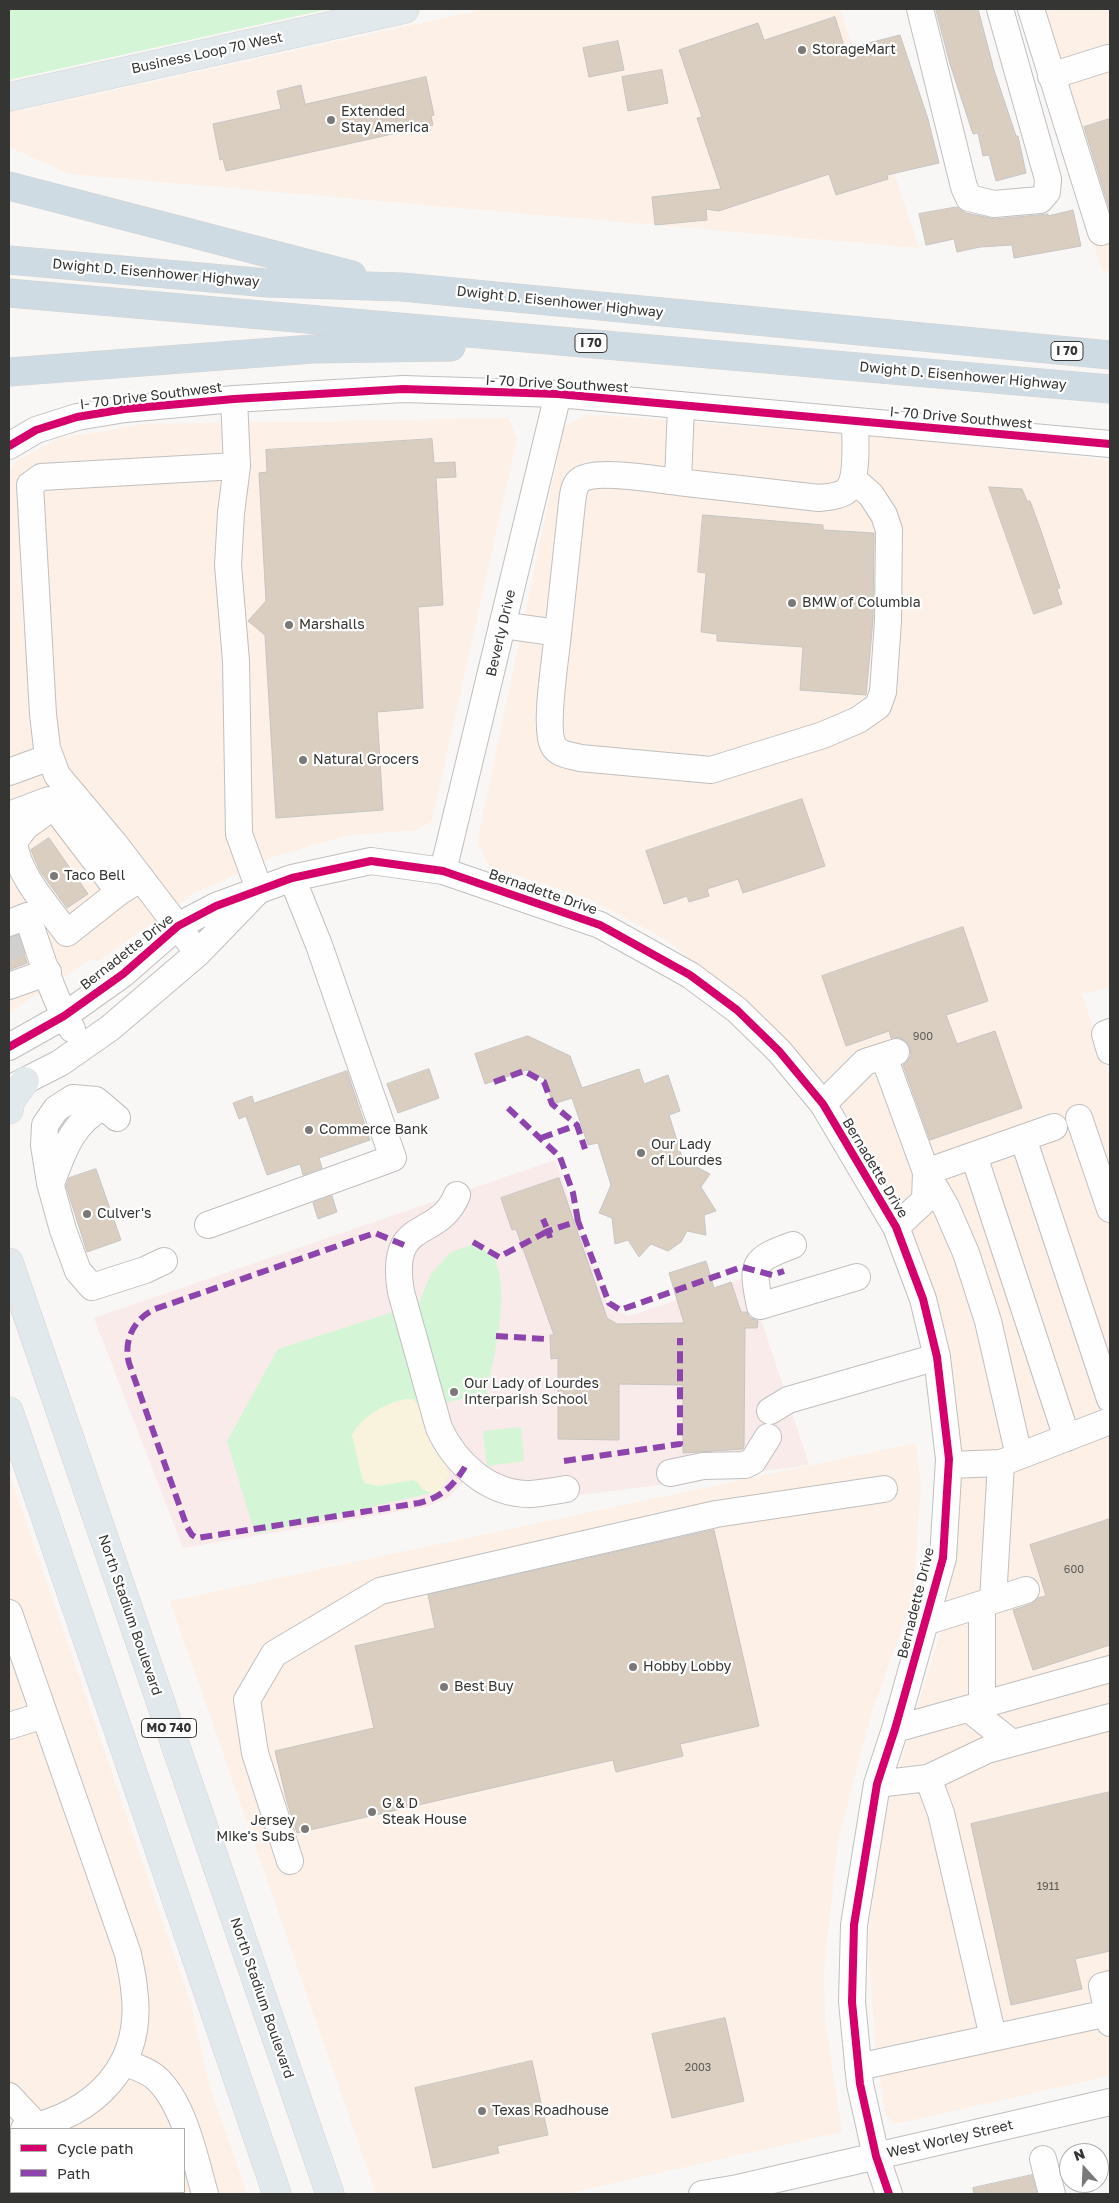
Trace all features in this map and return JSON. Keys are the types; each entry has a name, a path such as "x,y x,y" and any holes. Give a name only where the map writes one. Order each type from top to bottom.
{"highway":[{"path":"9,186 402,287"},
{"name":"Dwight D. Eisenhower Highway","path":"9,260 268,284 402,287 1110,355"},
{"name":"Dwight D. Eisenhower Highway","path":"9,293 1110,389"},
{"path":"9,372 313,350 417,346 518,349 562,340"}],"main road":[{"name":"Business Loop 70 West","path":"9,97 405,9"},
{"path":"9,1110 17,1085"},
{"name":"North Stadium Boulevard","path":"9,1262 330,2194"},
{"name":"MO 740","path":"9,1411 272,2191"}],"street":[{"path":"920,9 964,187 969,198 994,204 1040,200 1047,192 1048,179 1000,9"},
{"path":"1031,9 1101,232 1110,229"},
{"path":"1051,76 1108,58"},
{"name":"I- 70 Drive Southwest","path":"9,446 36,430 77,417 125,409 234,399 403,389 558,394 1110,444"},
{"name":"Beverly Drive","path":"444,871 558,394"},
{"path":"234,399 238,466 230,513 228,565 236,661 239,834 259,889"},
{"path":"678,482 682,405"},
{"path":"854,479 871,496 884,515 889,530 888,621 883,692 878,706 858,720 823,735 711,770 580,758 559,753 552,744 550,728 551,695 572,503 574,489 578,482 585,478 605,474 818,498 835,496 846,492 854,479 856,421"},
{"path":"198,953 178,926 130,885 80,821 58,799 57,775 47,748 20,522 30,485 41,477 238,466"},
{"path":"502,625 558,633"},
{"path":"9,772 50,757"},
{"path":"9,815 58,799"},
{"path":"58,799 25,828 14,842 15,856 23,871 67,933 130,885"},
{"name":"Bernadette Drive","path":"9,1046 64,1016 123,974 178,926 216,906 292,878 371,861 444,871 600,925 690,975 737,1010 779,1050 823,1104 896,1227 923,1299 937,1358 949,1465 943,1558 895,1729 877,1784 854,1925 852,2002 860,2084 876,2156 889,2194"},
{"path":"208,1225 393,1158 319,945 292,878"},
{"name":"Bernadette Drive","path":"17,1085 60,1063 83,1048 138,1005 198,953 259,889"},
{"path":"10,927 27,916 28,977 52,990 64,1016 83,1048"},
{"path":"1110,1032 1105,1034 1110,1051"},
{"path":"823,1104 865,1062 890,1054 926,1172 946,1207 969,1261 988,1321 1010,1460 988,1602 976,1707"},
{"path":"110,1113 96,1100 73,1098 56,1109 45,1125 44,1145 51,1185 63,1230 78,1271 92,1287 164,1262"},
{"path":"1079,1118 1110,1209"},
{"path":"926,1172 1054,1127"},
{"path":"1023,1138 1110,1399"},
{"path":"974,1156 1067,1438"},
{"path":"896,1227 925,1200 926,1172"},
{"path":"457,1195 452,1208 413,1234 404,1245 398,1258 401,1292 439,1428 447,1446 457,1459 470,1470 500,1488 530,1494 566,1489"},
{"path":"793,1245 764,1256 757,1266 755,1281 760,1306 857,1277"},
{"path":"770,1411 788,1400 937,1358"},
{"path":"949,1465 1010,1460 1110,1421"},
{"path":"670,1473 703,1466 745,1465 753,1460 768,1437"},
{"path":"290,1861 255,1753 247,1700 274,1654 380,1592 716,1514 884,1489"},
{"path":"925,1622 1026,1590"},
{"path":"9,1613 128,1954 135,1989 131,2041 124,2062 105,2089 75,2112 30,2128 9,2096"},
{"path":"895,1729 1110,1669"},
{"path":"976,1707 1012,1743"},
{"path":"9,1726 44,1715"},
{"path":"877,1784 928,1778 986,1750 1110,1717"},
{"path":"928,1778 941,1813 994,2038"},
{"path":"858,2067 994,2038 1109,2018 1102,1986 1110,1984"},
{"path":"124,2062 154,2075 166,2088 185,2128"},
{"name":"West Worley Street","path":"702,2194 808,2184 876,2156 1110,2102"},
{"path":"185,2129 205,2194"},
{"path":"1043,2159 1052,2194"}],"shaded area":[{"path":"484,9 840,9 919,248 69,174 9,147 9,111 23,110"},
{"path":"1021,9 1110,9 1110,271 1102,271"},
{"path":"587,414 870,436 1110,460 1110,988 1082,994 1110,1077 1110,2076 895,2124 885,2114 875,2042 868,1942 877,1863 889,1801 941,1630 957,1550 960,1448 951,1355 938,1304 913,1237 875,1158 821,1078 760,1014 665,939 587,898 490,867 477,843 564,427"},
{"path":"508,418 517,439 432,821 417,830 347,836 275,856 193,894 99,961 89,960 9,1013 9,469 16,461 57,439 143,424"},
{"name":"Our Lady of Lourdes Interparish School","path":"555,1160 610,1309 629,1316 747,1277 809,1465 536,1501 467,1479 449,1497 426,1507 183,1548 94,1318"},
{"path":"916,1443 921,1487 913,1597 872,1712 838,1841 824,1972 825,2019 842,2132 565,2194 376,2194 170,1601"},
{"path":"9,1471 190,2001 210,2087 247,2194 9,2194"}],"green space":[{"path":"9,9 329,9 9,80"},
{"path":"474,1244 494,1256 498,1270 501,1307 498,1337 486,1395 447,1402 444,1400 418,1305 431,1274 451,1252"},
{"path":"393,1312 449,1475 439,1491 255,1534 227,1441 278,1349"},
{"path":"521,1427 524,1461 487,1466 483,1431"}],"sand":[{"path":"405,1399 413,1399 417,1403 425,1405 449,1475 439,1491 432,1493 422,1489 418,1482 413,1480 378,1486 364,1483 352,1435 356,1428 374,1412 389,1404"}],"building":[{"path":"936,9 978,9 994,70 1016,136 1018,136 1026,173 996,181 989,155 983,156 978,133 973,134 950,64"},
{"path":"835,17 845,49 900,35 928,119 939,163 887,175 888,179 836,195 829,174 719,211 706,209 707,220 655,225 652,197 721,189 697,118 702,117 679,50 758,23 764,40"},
{"path":"618,41 624,70 589,77 583,48"},
{"path":"662,70 668,103 628,111 622,77"},
{"name":"Extended Stay America","path":"426,77 434,115 431,116 433,125 226,171 223,159 220,160 213,124 281,109 277,91 301,85 305,104"},
{"path":"1110,119 1110,211 1084,127"},
{"path":"957,207 966,213 995,219 1048,214 1048,216 1073,210 1081,246 1014,258 1012,245 980,247 957,252 954,239 926,245 919,214"},
{"path":"432,439 434,463 455,462 456,477 436,478 443,605 418,607 423,708 377,712 383,810 276,818 265,635 248,621 266,601 259,473 267,472 266,450"},
{"path":"989,487 1022,489 1027,501 1030,501 1060,588 1057,589 1062,604 1034,614"},
{"name":"BMW of Columbia","path":"703,515 823,525 823,530 874,533 873,620 866,695 800,690 803,647 717,641 717,634 701,632 706,573 698,572"},
{"path":"802,799 825,866 743,893 738,879 707,889 709,896 689,902 687,896 664,904 646,851"},
{"name":"Taco Bell","path":"49,838 88,894 67,908 40,871 31,850"},
{"path":"963,927 988,1001 946,1015 957,1044 995,1031 1022,1108 930,1140 903,1065 911,1055 906,1041 900,1038 891,1038 889,1031 846,1046 822,976"},
{"path":"18,936 27,963 9,970 9,938"},
{"name":"Our Lady of Lourdes","path":"528,1036 570,1056 582,1088 639,1069 644,1084 668,1075 680,1111 669,1115 683,1160 710,1174 701,1187 716,1211 704,1215 706,1235 687,1231 681,1242 668,1251 651,1244 639,1257 628,1240 615,1244 612,1218 599,1213 611,1185 598,1143 588,1145 572,1098 553,1104 545,1079 527,1070 485,1084 475,1054"},
{"path":"429,1069 439,1098 398,1113 387,1084"},
{"name":"Commerce Bank","path":"347,1071 370,1140 319,1158 322,1168 303,1175 300,1164 267,1175 246,1116 239,1119 233,1103 252,1096 254,1103"},
{"name":"Culver's","path":"96,1169 121,1240 87,1252 66,1186 69,1178"},
{"path":"559,1178 607,1318 617,1324 684,1323 669,1273 706,1261 714,1288 731,1282 741,1312 747,1312 749,1317 758,1321 757,1328 745,1328 743,1449 683,1453 683,1385 619,1384 619,1440 558,1439 558,1358 551,1359 550,1335 554,1335 516,1229 512,1230 501,1198"},
{"path":"332,1196 337,1212 318,1219 313,1203"},
{"path":"1110,1519 1110,1645 1033,1670 1013,1610 1031,1604 1038,1598 1046,1596 1030,1545"},
{"path":"714,1530 759,1726 680,1744 683,1756 616,1772 613,1760 297,1833 287,1802 275,1751 374,1728 355,1646 435,1628 428,1595"},
{"path":"1110,1792 1110,1951 1075,1959 1082,1989 1011,2005 971,1824"},
{"path":"725,2018 744,2101 672,2118 652,2034"},
{"name":"Texas Roadhouse","path":"532,2061 548,2135 497,2146 499,2153 433,2168 415,2088"},
{"path":"1032,2175 1037,2194 974,2194 973,2188"}],"tunnel":[{"path":"11,932 27,971"}],"marked path":[{"path":"494,1082 524,1071 544,1082 552,1104 577,1125"},
{"path":"508,1108 560,1157 573,1193 578,1221"},
{"path":"541,1138 577,1125 585,1149"},
{"path":"473,1242 499,1257 548,1231 543,1219"},
{"path":"550,1238 548,1231 578,1221 609,1303 620,1310 742,1267 772,1275 784,1271"},
{"path":"404,1245 375,1233 155,1309 141,1318 132,1331 128,1346 129,1363 187,1527 192,1535 197,1538 427,1501 446,1490 465,1467"},
{"path":"496,1336 546,1339"},
{"path":"564,1461 680,1444 680,1338"}],"cycle path":[{"path":"9,446 36,430 77,417 125,409 234,399 403,389 558,394 1110,444"},
{"path":"9,1047 64,1016 123,974 178,926 216,906 292,878 371,861 443,871 600,925 690,975 737,1010 779,1051 823,1104 896,1227 923,1299 937,1357 949,1459 943,1558 895,1729 877,1784 854,1925 852,2002 860,2084 876,2156 889,2194"}],"place":[{"name":"StorageMart","path":"802,50"},
{"name":"Extended Stay America","path":"331,120"},
{"name":"BMW of Columbia","path":"792,603"},
{"name":"Marshalls","path":"289,625"},
{"name":"Natural Grocers","path":"303,760"},
{"name":"Taco Bell","path":"54,876"},
{"name":"Commerce Bank","path":"309,1130"},
{"name":"Our Lady of Lourdes","path":"641,1153"},
{"name":"Culver's","path":"87,1214"},
{"name":"Our Lady of Lourdes Interparish School","path":"454,1392"},
{"name":"Hobby Lobby","path":"633,1667"},
{"name":"Best Buy","path":"444,1687"},
{"name":"G & D Steak House","path":"372,1812"},
{"name":"Jersey Mike's Subs","path":"305,1829"},
{"name":"Texas Roadhouse","path":"482,2111"}]}
